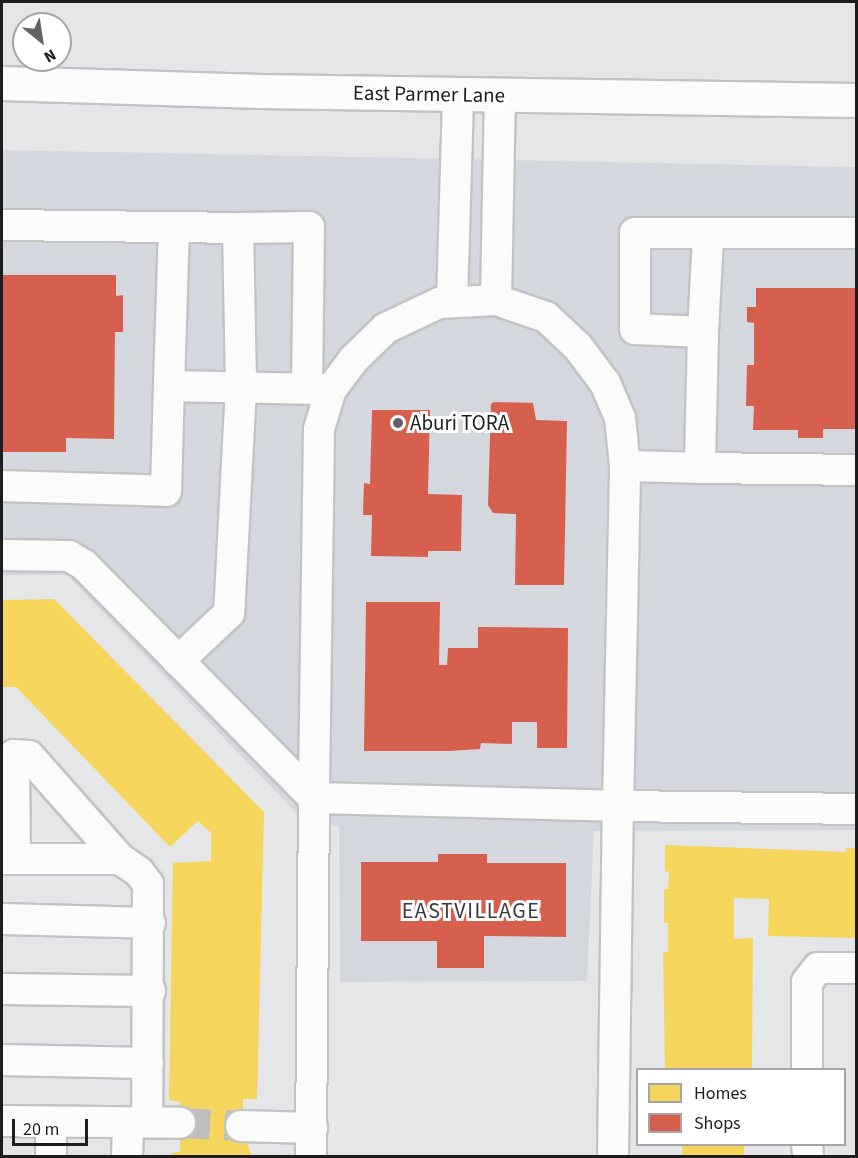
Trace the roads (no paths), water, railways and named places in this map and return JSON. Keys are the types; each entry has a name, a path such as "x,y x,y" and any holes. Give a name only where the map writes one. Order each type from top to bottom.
{"main road":[{"name":"East Parmer Lane","path":"2,82 500,95 856,100"}],"lane":[{"path":"452,302 458,94"},
{"path":"496,300 500,95"},
{"path":"2,225 238,228 309,226 319,388 311,1142 241,1126"},
{"path":"2,486 166,491 174,227"},
{"path":"178,661 229,613 241,387 238,228"},
{"path":"703,332 634,329 635,233 708,235 856,233"},
{"path":"700,468 708,235"},
{"path":"169,386 319,388 386,328 411,314 452,302 496,300 546,317 578,347 605,383 620,418 626,466 618,806 622,1146"},
{"path":"626,466 856,470"},
{"path":"2,555 69,556 84,565 314,798 618,806 856,809"},
{"path":"120,859 8,859 14,755 29,756 120,859 139,872 148,884 150,923 148,1063 137,1123 127,1156"},
{"path":"2,919 150,923"},
{"path":"807,1068 807,982 818,968 856,968"},
{"path":"2,988 150,991"},
{"path":"2,1060 148,1063"},
{"path":"2,1121 180,1123"},
{"path":"51,1122 51,1156"}],"tunnel":[{"path":"180,1123 241,1126"}],"place":[{"name":"Aburi TORA","path":"398,423"}],"district":[{"name":"EASTVILLAGE","path":"471,912"}]}
